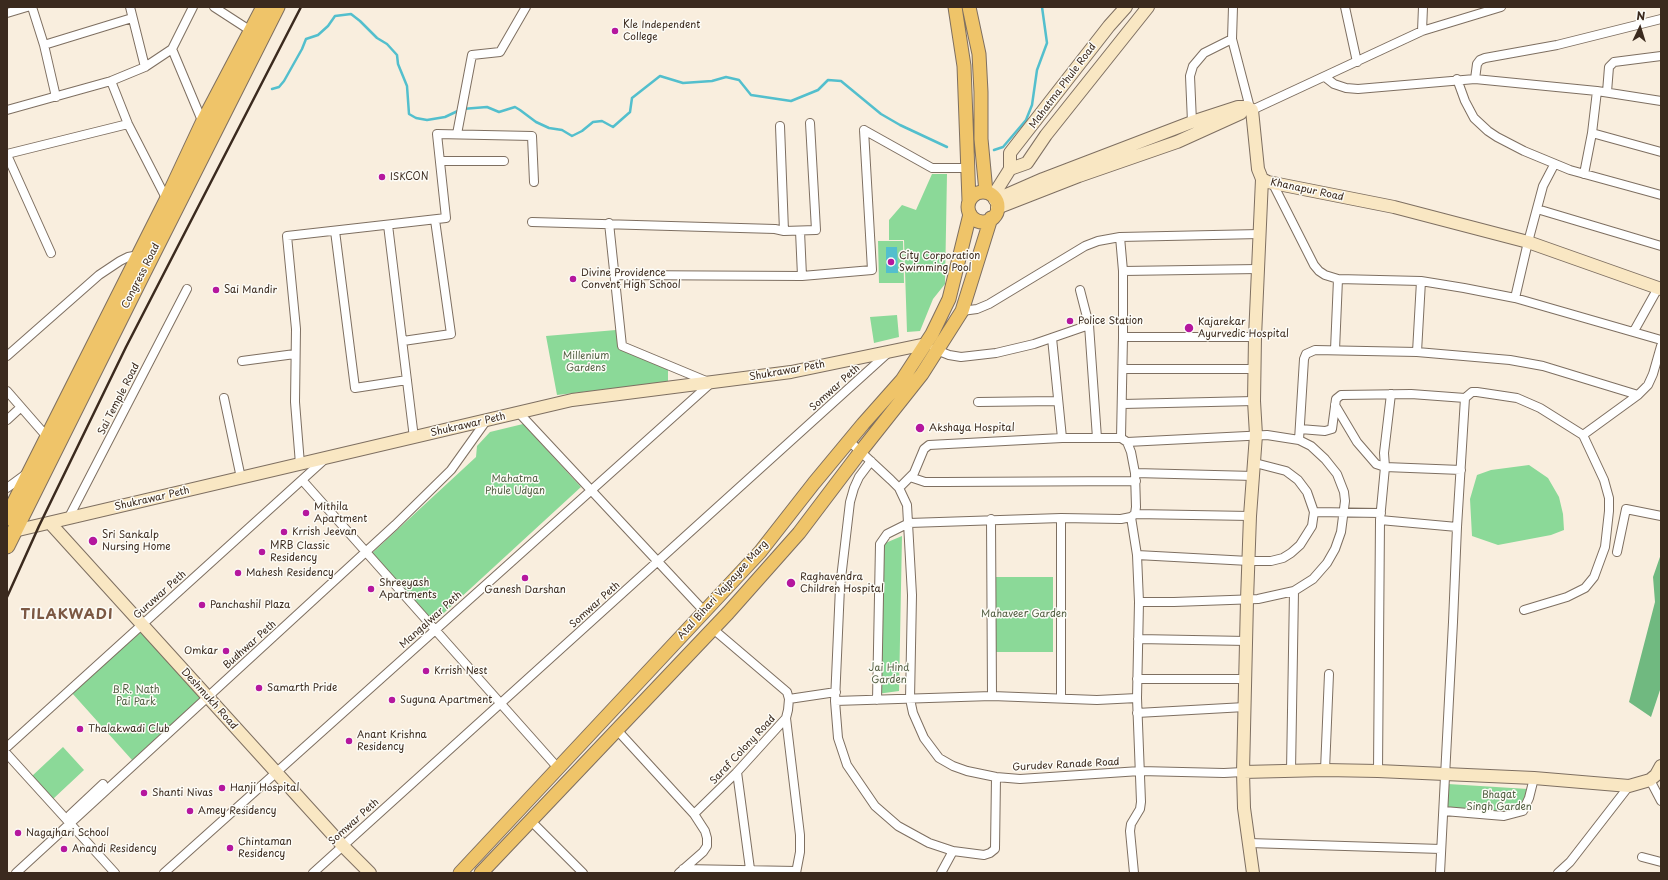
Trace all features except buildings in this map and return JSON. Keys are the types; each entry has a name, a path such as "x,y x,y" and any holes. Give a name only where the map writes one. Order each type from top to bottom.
{"highway":[{"name":"Congress Road","path":"7,518 139,255 172,204 204,123 264,7"},
{"name":"Congress Road","path":"7,546 172,204 277,7"}],"main road":[{"name":"Atal Bihari Vajpayee Marg","path":"481,873 713,629 799,533 922,374 949,300 969,208 964,66 955,7"},
{"path":"969,7 979,54 982,152 993,203 984,221 975,220 969,208 974,195 982,192 993,203"},
{"name":"Atal Bihari Vajpayee Marg","path":"460,873 760,552 814,482 849,440 932,348 962,311 993,203"}],"street":[{"path":"7,13 27,7"},
{"path":"32,7 44,45 56,97"},
{"path":"130,7 144,67"},
{"path":"7,110 111,81 144,67 172,49 192,7"},
{"path":"214,7 251,31"},
{"path":"457,134 472,55 500,52 526,7"},
{"name":"Mahatma Phule Road","path":"1126,7 1109,26 1010,153 1010,169 1027,163 1046,135 1148,7"},
{"path":"1233,7 1232,39 1249,109"},
{"path":"1345,7 1358,62"},
{"path":"1422,7 1422,31"},
{"path":"993,203 1079,176 1177,142 1358,62 1402,39 1422,31 1500,7"},
{"path":"44,45 132,18"},
{"path":"1475,79 1477,64 1480,60 1485,58 1557,45 1661,18"},
{"path":"1192,122 1190,76 1193,66 1204,53 1232,39"},
{"path":"172,49 204,123"},
{"path":"1607,92 1609,67 1614,62 1661,56"},
{"path":"1325,77 1334,84 1346,88 1358,89 1457,79 1475,79 1607,92 1661,101"},
{"path":"1457,79 1472,114 1488,131 1512,146 1554,165 1661,195"},
{"path":"111,81 128,124 172,204"},
{"path":"1584,174 1592,134 1597,91"},
{"path":"993,203 1043,179 1192,122 1238,107 1249,109"},
{"name":"Khanapur Road","path":"1249,109 1258,169 1262,179 1273,184 1394,207 1528,242 1660,288"},
{"path":"532,222 609,223 775,229 784,231 816,230 810,123"},
{"path":"51,253 7,155 128,124"},
{"path":"780,126 784,231"},
{"path":"615,275 802,276 872,270 864,130 932,168 967,168"},
{"path":"300,464 295,402 296,329 287,236 446,218 437,134 532,136 534,182"},
{"path":"1592,134 1661,152"},
{"path":"440,161 504,160"},
{"path":"1515,298 1543,186 1554,165"},
{"path":"993,203 1010,169"},
{"path":"1253,873 1244,808 1243,772 1246,707 1247,600 1250,516 1256,435 1254,401 1255,337 1262,179"},
{"path":"1273,184 1314,265 1325,275 1338,279 1421,281 1515,298 1661,340"},
{"path":"1538,209 1661,246"},
{"path":"402,341 451,334 435,220"},
{"path":"609,223 622,346 711,383"},
{"path":"388,225 414,438"},
{"path":"335,231 355,388 407,380"},
{"path":"800,231 802,276"},
{"path":"962,311 977,309 989,304 1085,246 1098,241 1120,237 1260,234"},
{"path":"1120,237 1123,271 1124,440 1136,477 1133,516 1137,555 1139,602 1136,698 1140,771 1140,809 1131,824 1130,831 1134,873"},
{"path":"7,356 99,275 120,261 128,257 139,255"},
{"path":"1123,271 1258,270"},
{"path":"1335,350 1338,279"},
{"path":"1417,352 1421,281"},
{"name":"Sai Temple Road","path":"68,519 187,288"},
{"path":"1634,331 1660,288"},
{"path":"1080,290 1089,325 1097,438"},
{"path":"932,348 949,355 960,357 996,353 1052,338 1089,325"},
{"path":"1124,336 1255,337"},
{"path":"1052,338 1057,401 1062,438"},
{"path":"1583,435 1638,395 1648,385 1653,374 1661,346"},
{"name":"Shukrawar Peth","path":"14,531 572,400 791,372 890,352 932,348"},
{"path":"1299,440 1304,359 1306,354 1315,350 1417,352 1527,363 1582,377 1638,395"},
{"name":"Somwar Peth","path":"313,873 890,352"},
{"path":"242,361 295,354"},
{"path":"1123,369 1255,369"},
{"name":"Mangalwar Peth","path":"164,873 711,383"},
{"path":"7,391 20,408 48,438"},
{"path":"1300,429 1325,431 1332,429 1336,399 1341,395 1371,396 1391,394 1465,398 1472,392 1477,392 1518,398 1540,408 1583,435 1604,480 1609,498 1605,547 1600,564 1594,577 1585,588 1566,597 1524,610"},
{"path":"1378,771 1381,517 1386,427 1391,394"},
{"path":"224,398 242,478"},
{"path":"1440,873 1457,526 1465,398"},
{"path":"978,402 1057,401"},
{"path":"1123,404 1254,401"},
{"path":"1335,405 1357,442 1376,464 1384,467 1461,470"},
{"path":"7,420 20,408"},
{"path":"519,413 704,611"},
{"name":"Budhwar Peth","path":"16,873 366,552 452,470 486,421"},
{"path":"899,488 910,477 919,463 924,449 929,445 1062,438 1124,440 1277,435 1299,440 1311,446 1325,459 1337,474 1344,492 1344,512 1341,532 1335,549 1327,563 1313,579 1294,591 1275,596 1247,600 1139,602"},
{"name":"Gurudev Ranade Road","path":"849,440 899,488 907,505 912,594 910,699 924,738 939,758 953,766 996,777 1020,779 1140,771 1243,772"},
{"name":"Guruwar Peth","path":"7,747 326,458"},
{"path":"871,461 859,477 850,502 840,587 835,701 838,738 847,765 875,806 898,826 929,843 953,851 984,855 995,849 996,777"},
{"path":"1137,555 1271,561 1283,558 1291,553 1300,544 1312,526 1314,512 1307,492 1298,480 1286,471 1255,463"},
{"path":"7,488 30,471"},
{"path":"910,477 925,482 944,482 1136,477 1254,476"},
{"path":"302,480 558,768"},
{"path":"1617,552 1626,509 1661,516"},
{"path":"1314,512 1344,512 1457,526"},
{"path":"877,700 880,544 887,534 909,523 992,519 1121,519 1133,516 1250,516"},
{"path":"1061,518 1061,698"},
{"path":"992,519 992,696"},
{"name":"Deshmukh Road","path":"50,523 342,846 370,873"},
{"path":"1290,771 1294,591"},
{"path":"713,629 786,692 789,699 836,692"},
{"path":"1138,639 1247,641"},
{"path":"1325,770 1329,674"},
{"path":"1137,679 1246,680"},
{"path":"835,701 992,696 1097,700 1136,698"},
{"name":"Saraf Colony Road","path":"694,814 737,772 786,718 789,699"},
{"path":"1137,713 1246,707"},
{"path":"681,871 750,869 796,872 800,852 800,835 786,718"},
{"path":"617,730 694,814 705,831 707,846 703,852 681,871"},
{"path":"7,754 115,873"},
{"path":"1243,772 1325,770 1378,771 1534,778 1629,786 1650,780 1656,775 1661,766"},
{"path":"737,772 750,869"},
{"path":"1444,811 1504,816 1523,811 1529,798 1534,778"},
{"path":"1650,780 1661,799"},
{"path":"70,815 103,784"},
{"path":"1564,871 1629,786"},
{"path":"530,821 583,873"},
{"path":"1249,843 1441,849"},
{"path":"941,873 953,851"},
{"path":"1642,857 1661,862"},
{"path":"569,873 576,867"}],"green space":[{"path":"932,174 947,174 945,284 933,299 920,331 907,332 904,240 889,240 889,220 902,205 916,210"},
{"name":"City Corporation Swimming Pool","path":"878,241 903,241 904,283 879,283"},
{"path":"897,315 899,337 874,343 870,317"},
{"name":"Millenium Gardens","path":"616,330 618,347 668,368 668,382 557,395 546,336"},
{"name":"Mahatma Phule Udyan","path":"523,424 581,487 433,623 370,555 476,457 477,446 490,432"},
{"path":"1529,465 1548,478 1559,497 1563,514 1564,530 1551,535 1498,545 1472,536 1470,499 1477,475 1491,470"},
{"name":"Jai Hind Garden","path":"902,536 899,691 877,694 883,544"},
{"path":"1661,554 1661,687 1651,717 1629,702 1655,602 1653,577"},
{"name":"Mahaveer Garden","path":"995,577 1053,577 1053,652 994,652"},
{"name":"B.R. Nath Pai Park","path":"142,631 202,697 132,760 72,693"},
{"path":"63,747 84,770 53,799 32,776"},
{"name":"Bhagat Singh Garden","path":"1448,784 1528,789 1521,808 1503,814 1447,809"}],"water":[{"name":"City Corporation Swimming Pool","path":"886,247 897,247 898,273 886,273"}],"waterway":[{"path":"994,150 1003,147 1026,120 1032,105 1037,70 1047,43 1042,7"},
{"path":"272,89 279,87 284,81 306,39 318,35 328,26 335,16 351,14 377,38 387,44 397,55 398,64 407,86 409,114 416,118 427,120 445,117 462,109 487,107 499,112 515,107 536,122 549,128 562,130 572,136 582,131 593,122 602,121 613,127 630,112 632,98 660,76 683,83 712,81 726,77 739,80 751,95 791,101 818,90 828,80 841,81 881,114 900,125 947,147"}],"railway":[{"path":"7,597 39,526 126,347 301,7"}],"place":[{"name":"Kle Independent College","path":"615,31"},
{"name":"ISKCON","path":"382,177"},
{"name":"City Corporation Swimming Pool","path":"891,262"},
{"name":"Divine Providence Convent High School","path":"573,279"},
{"name":"Sai Mandir","path":"216,290"},
{"name":"Police Station","path":"1070,321"},
{"name":"Kajarekar Ayurvedic Hospital","path":"1189,328"},
{"name":"Akshaya Hospital","path":"920,428"},
{"name":"Mithila Apartment","path":"306,513"},
{"name":"Krrish Jeevan","path":"284,532"},
{"name":"Sri Sankalp Nursing Home","path":"93,541"},
{"name":"MRB Classic Residency","path":"262,552"},
{"name":"Mahesh Residency","path":"238,573"},
{"name":"Ganesh Darshan","path":"525,578"},
{"name":"Raghavendra Children Hospital","path":"791,583"},
{"name":"Shreeyash Apartments","path":"371,589"},
{"name":"Panchashil Plaza","path":"202,605"},
{"name":"Omkar","path":"226,651"},
{"name":"Krrish Nest","path":"426,671"},
{"name":"Samarth Pride","path":"259,688"},
{"name":"Suguna Apartment","path":"392,700"},
{"name":"Thalakwadi Club","path":"80,729"},
{"name":"Anant Krishna Residency","path":"349,741"},
{"name":"Hanji Hospital","path":"222,788"},
{"name":"Shanti Nivas","path":"144,793"},
{"name":"Amey Residency","path":"190,811"},
{"name":"Nagajhari School","path":"18,833"},
{"name":"Chintaman Residency","path":"230,848"},
{"name":"Anandi Residency","path":"64,849"}],"district":[{"name":"TILAKWADI","path":"67,615"}]}
